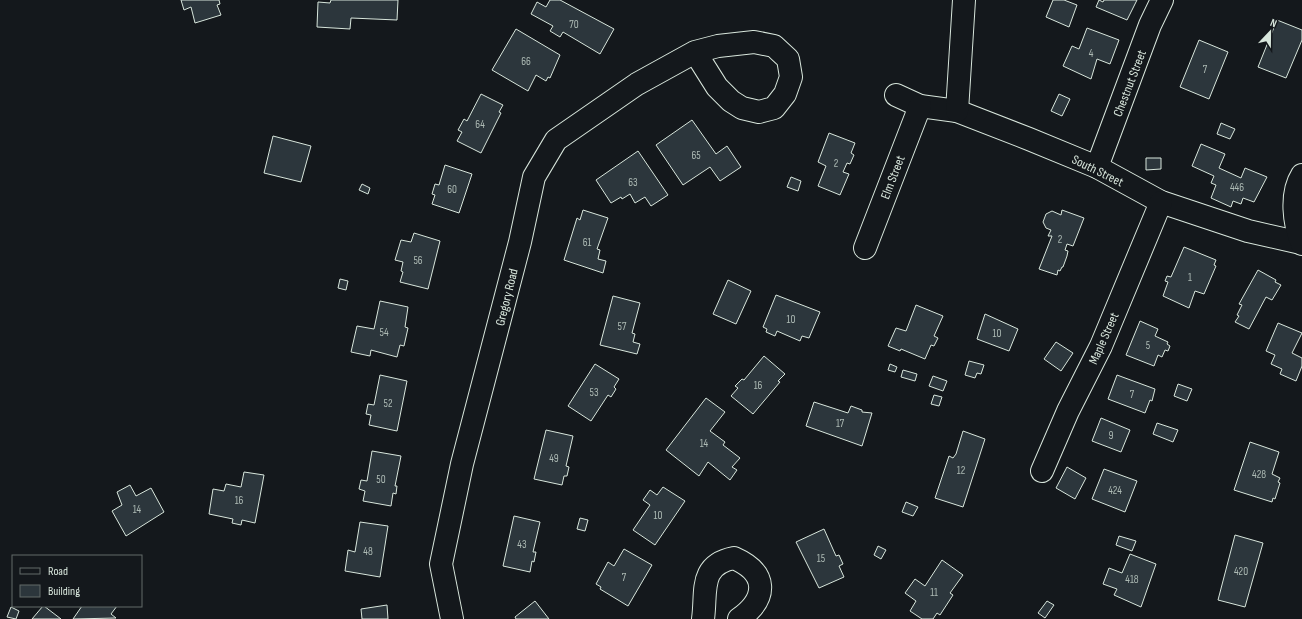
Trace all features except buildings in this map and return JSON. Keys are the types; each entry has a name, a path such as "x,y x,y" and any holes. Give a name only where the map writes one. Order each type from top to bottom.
{"street":[{"path":"957,111 964,0"},
{"name":"Chestnut Street","path":"1097,167 1150,25 1162,0"},
{"name":"Gregory Road","path":"452,619 441,564 462,464 518,250 534,177 556,140 637,84 695,52"},
{"name":"South Street","path":"896,95 920,106 957,111 1097,167 1161,202 1248,231 1302,244"},
{"name":"Elm Street","path":"865,248 920,106"},
{"path":"1302,175 1298,181 1294,208 1302,244"},
{"name":"Maple Street","path":"1042,471 1068,411 1101,346 1161,202"},
{"path":"703,619 704,587 712,569 724,560 734,558 752,568 760,582 759,596 752,606 739,619"}]}
